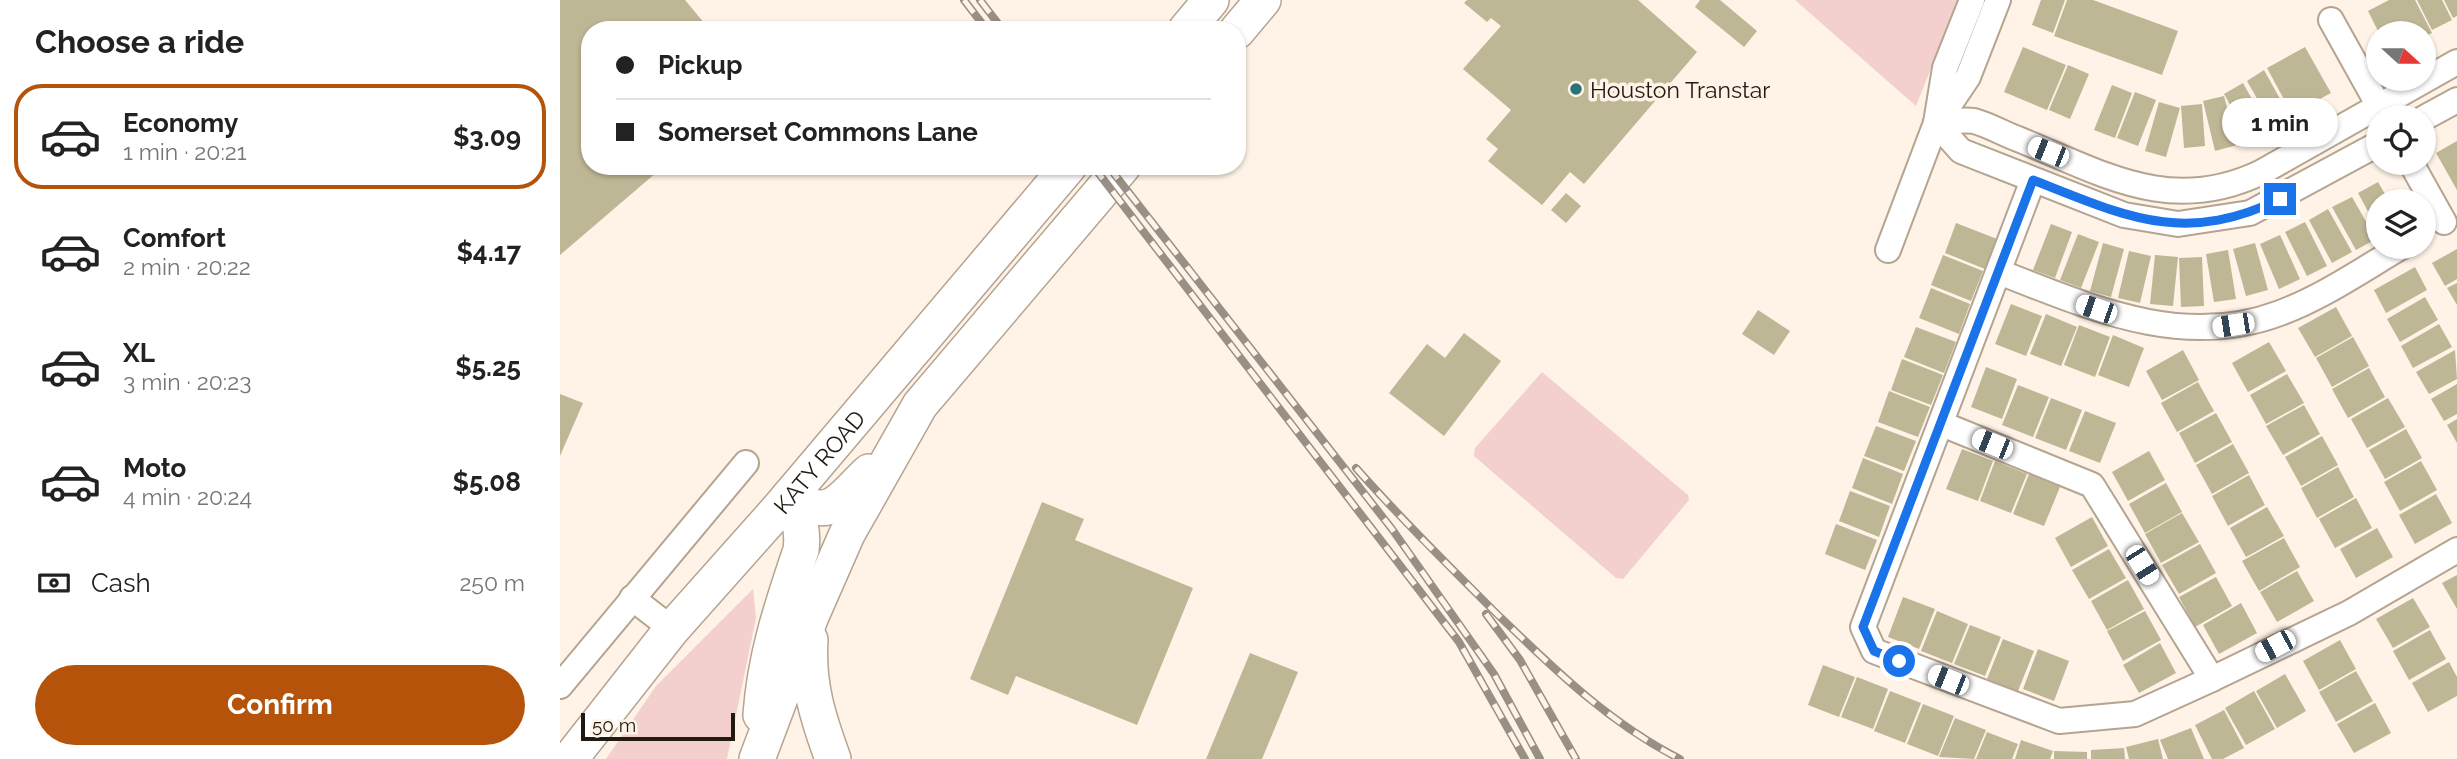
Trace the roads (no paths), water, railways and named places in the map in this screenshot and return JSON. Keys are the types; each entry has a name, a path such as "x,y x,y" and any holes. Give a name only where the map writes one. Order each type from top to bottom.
{"main road":[{"path":"1194,21 1212,0"},
{"path":"1246,21 1264,0"},
{"name":"KATY ROAD","path":"570,759 672,629 789,497 1061,175"},
{"path":"757,759 811,616 847,534 920,405 1114,175"},
{"path":"789,497 812,510 834,505 893,450"},
{"path":"757,759 766,663 803,535 801,521 789,497"},
{"path":"811,616 807,672 819,723 833,759"}],"street":[{"path":"1888,250 1937,123 1945,68 1972,0"},
{"path":"1937,123 1968,77 1998,0"},
{"path":"2331,20 2379,105"},
{"path":"2391,105 2457,62"},
{"path":"2436,111 2457,100"},
{"path":"1937,123 1972,121 2069,160 2157,190 2189,192 2220,189 2262,172 2366,119"},
{"path":"1937,123 1961,150 2033,180 2135,219 2193,224 2250,213 2366,150"},
{"path":"2056,189 2069,160"},
{"path":"2416,175 2441,224"},
{"path":"2033,180 1863,627 1874,651 2059,720 2136,713 2349,613 2457,550"},
{"path":"1999,272 2129,319 2185,328 2218,328 2280,313 2317,296 2381,259"},
{"path":"1942,424 2092,485 2212,679"},
{"path":"560,686 746,463"},
{"path":"632,598 672,629"}],"railway":[{"path":"964,0 980,21"},
{"path":"980,0 996,21"},
{"path":"1100,175 1459,642 1525,759"},
{"path":"1115,175 1392,529 1494,674 1540,759"},
{"path":"1356,468 1443,560 1561,675 1629,729 1680,759"},
{"path":"1486,614 1520,660 1576,759"}],"place":[{"name":"Houston Transtar","path":"1576,89"}]}
